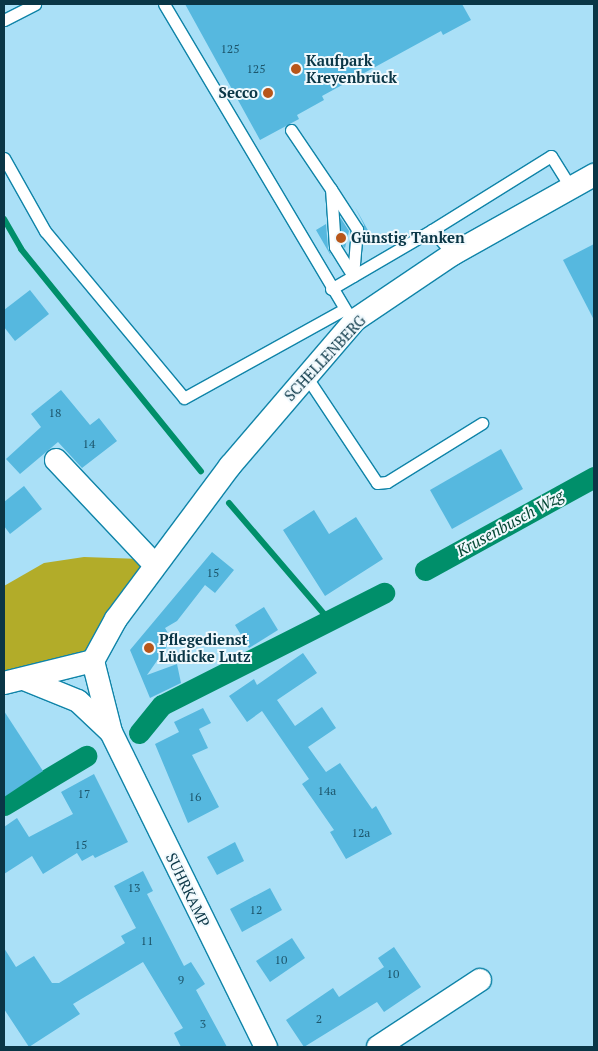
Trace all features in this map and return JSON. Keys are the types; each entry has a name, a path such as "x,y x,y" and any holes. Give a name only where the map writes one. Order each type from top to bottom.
{"street":[{"name":"SCHELLENBERG","path":"93,661 116,619 155,565 230,466 306,376 349,315 594,175"},
{"path":"56,460 155,565"},
{"path":"14,681 93,661"},
{"name":"SUHRKAMP","path":"93,661 110,732 266,1047"},
{"name":"SUHRKAMP","path":"14,681 78,701 110,732"},
{"path":"378,1047 480,980"}],"lane":[{"path":"4,20 35,4"},
{"path":"4,158 44,231 184,398 349,315 331,289 164,4"},
{"path":"291,130 357,229 353,276"},
{"path":"331,289 432,230 551,156 571,188"},
{"path":"331,189 335,247 353,276"},
{"path":"432,230 453,254"},
{"path":"306,376 377,483 387,482 482,423"}],"shaded area":[{"path":"84,557 141,559 147,565 85,653 4,675 4,586 44,563"}],"building":[{"name":"Kaufpark Kreyenbrück","path":"185,4 462,4 471,20 443,35 441,31 322,96 324,100 297,115 299,119 260,140"},
{"path":"355,207 370,234 364,237 364,225"},
{"path":"340,217 349,231 345,248 342,245"},
{"path":"326,224 328,248 331,256 316,230"},
{"path":"594,244 594,320 563,260"},
{"path":"30,290 49,314 15,341 4,327 4,310"},
{"path":"61,390 90,425 99,418 117,441 82,468 58,442 20,474 6,459 41,427 31,414"},
{"path":"501,449 523,489 452,529 430,490"},
{"path":"24,486 42,509 10,534 4,526 4,502"},
{"path":"314,510 329,534 356,517 383,559 325,596 283,530"},
{"name":"Pflegedienst Lüdicke Lutz","path":"212,552 234,570 215,593 205,585 177,621 165,628 168,633 162,641 168,645 147,675 177,664 181,683 150,698 130,650"},
{"path":"264,607 278,630 249,648 235,625"},
{"path":"303,653 317,673 277,700 295,726 322,707 336,728 308,747 326,772 340,763 372,809 376,806 392,834 346,859 330,832 334,830 302,784 309,779 262,711 247,722 229,696 254,679 257,685"},
{"path":"203,708 211,723 199,729 208,748 192,755 219,807 188,823 155,744 179,732 174,722"},
{"path":"4,711 43,771 4,797"},
{"path":"94,774 128,842 95,858 93,855 82,861 77,853 43,874 32,856 4,874 4,827 17,818 29,837 73,814 61,792"},
{"path":"235,842 244,861 217,875 207,857"},
{"path":"143,871 153,891 147,894 184,966 191,962 205,984 196,990 227,1047 181,1047 174,1033 183,1028 143,962 73,1004 80,1014 29,1047 4,1009 4,948 16,967 34,956 52,983 59,983 125,943 121,936 136,928 114,886"},
{"path":"270,888 282,910 242,932 230,909"},
{"path":"292,938 305,958 270,982 256,961"},
{"path":"394,947 421,987 384,1012 377,1002 304,1047 286,1020 333,988 339,997 384,967 378,958"}],"waterway":[{"path":"4,219 21,249 201,471"},
{"name":"Krusenbusch Wzg","path":"425,570 594,477"},
{"path":"229,503 330,621"},
{"name":"Krusenbusch Wzg","path":"139,733 162,705 384,593"},
{"name":"Krusenbusch Wzg","path":"4,805 86,756"}],"place":[{"name":"Kaufpark Kreyenbrück","path":"296,69"},
{"name":"Secco","path":"268,93"},
{"name":"Günstig Tanken","path":"341,238"},
{"name":"Pflegedienst Lüdicke Lutz","path":"149,648"}]}
